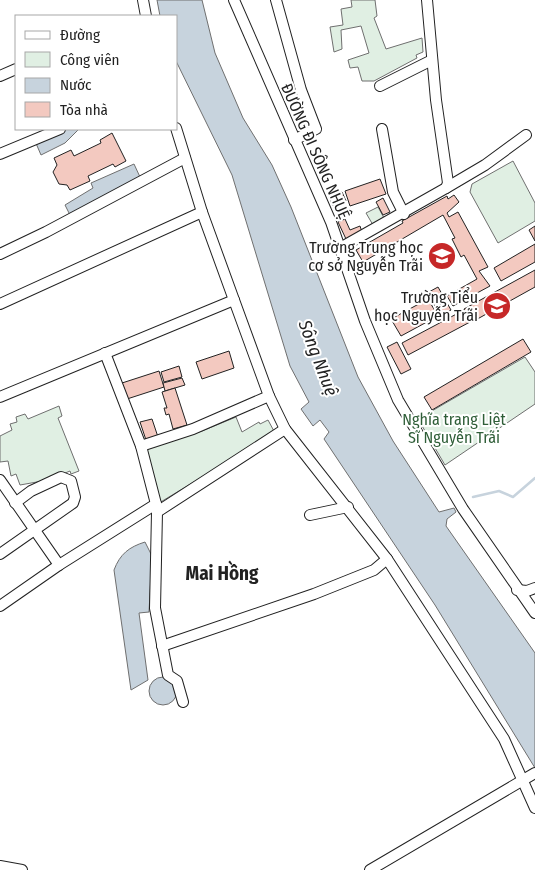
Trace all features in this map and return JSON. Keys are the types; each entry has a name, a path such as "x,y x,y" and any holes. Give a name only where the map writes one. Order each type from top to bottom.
{"street":[{"path":"144,0 146,15"},
{"name":"ĐƯỜNG ĐI SÔNG NHUỆ","path":"234,0 340,248 365,321 398,400 463,508 535,614"},
{"path":"276,0 301,90 316,129 294,140"},
{"path":"427,0 436,100 448,180 446,188"},
{"path":"380,86 432,60"},
{"path":"0,76 15,69"},
{"path":"382,128 393,192 404,214"},
{"path":"0,154 58,130"},
{"path":"177,130 202,212 269,396 285,429 387,559 504,739 535,808"},
{"path":"340,248 404,214 485,165 526,135"},
{"path":"0,254 46,232 185,158"},
{"path":"0,304 202,212"},
{"path":"0,397 234,300"},
{"path":"105,353 140,446 156,508 155,608 168,675 177,681 183,702"},
{"path":"140,446 193,429 269,396"},
{"path":"0,606 58,565 285,429"},
{"path":"0,554 73,503 75,497 71,481 60,477 31,491 15,503"},
{"path":"0,480 58,565"},
{"path":"310,515 348,507"},
{"path":"162,646 374,570 387,559"},
{"path":"517,590 527,591 535,588"},
{"path":"370,870 535,773"},
{"path":"0,866 22,870"}],"green space":[{"path":"351,0 375,0 377,16 374,18 386,49 422,38 423,52 416,55 417,58 374,81 362,81 358,67 350,68 348,60 369,53 361,26 341,30 342,49 334,52 330,27 343,25 341,9 352,7"},
{"path":"513,161 535,203 535,221 498,243 470,192 472,184"},
{"path":"378,207 384,218 373,225 366,213"},
{"name":"Nghĩa trang Liệt Sĩ Nguyễn Trãi","path":"525,357 535,372 535,404 445,465 418,419"},
{"path":"59,406 62,416 58,418 79,471 71,474 70,471 48,480 20,485 16,474 11,476 8,461 0,462 0,436 12,430 10,424 17,422 16,417 25,414 28,419"},
{"path":"236,417 242,432 259,422 260,424 268,420 275,433 159,503 144,449 202,431"}],"water":[{"name":"Sông Nhuệ","path":"157,0 202,0 215,53 243,118 272,165 291,207 358,377 393,441 439,512 454,508 456,512 447,519 446,526 535,653 535,768 435,605 324,439 329,432 320,420 313,426 301,409 309,402 290,366 232,175 178,65 178,15 160,15"},
{"path":"61,130 78,130 65,143 41,155 35,141"},
{"path":"134,164 140,177 70,215 65,205 93,188 91,183"},
{"path":"145,542 152,556 149,612 139,613 148,680 131,690 114,570 126,552 134,546"},
{"path":"163,677 173,681 177,691 173,701 163,705 153,701 149,691 153,681"}],"building":[{"path":"112,133 126,161 115,167 113,164 88,176 90,181 70,190 67,185 59,184 53,172 57,165 54,158 71,150 74,156 101,143 100,140"},
{"path":"380,179 386,194 350,206 345,191"},
{"path":"342,192 346,201 333,206 329,197"},
{"path":"454,195 459,202 447,213 449,217 458,212 488,267 479,271 490,286 453,306 447,296 477,279 464,255 461,257 452,239 455,238 443,215 363,262 356,250 403,223 402,221 447,196 448,199"},
{"path":"383,198 390,212 383,215 376,202"},
{"path":"345,219 350,230 360,226 362,232 346,239 338,222"},
{"path":"535,226 535,241 529,230"},
{"path":"535,244 535,262 501,281 494,268"},
{"path":"535,270 535,287 472,322 464,309"},
{"path":"438,287 451,310 441,316 427,293"},
{"path":"428,299 438,316 401,336 391,319"},
{"path":"464,310 470,322 408,355 402,343"},
{"path":"523,339 531,352 432,410 424,397"},
{"path":"397,342 411,369 401,374 387,347"},
{"path":"229,351 234,368 202,379 196,362"},
{"path":"179,366 182,377 164,382 161,372"},
{"path":"159,371 164,387 127,399 122,383"},
{"path":"182,378 185,385 165,391 163,383"},
{"path":"175,388 187,425 173,429 169,414 166,415 164,408 167,408 162,392"},
{"path":"152,419 158,437 146,440 140,422"}],"waterway":[{"path":"473,497 499,491 513,497 535,478"}],"place":[{"name":"Trường Trung học cơ sở Nguyễn Trãi","path":"442,256"},
{"name":"Trường Tiểu học Nguyễn Trãi","path":"497,306"}],"district":[{"name":"Mai Hồng","path":"222,573"}]}
